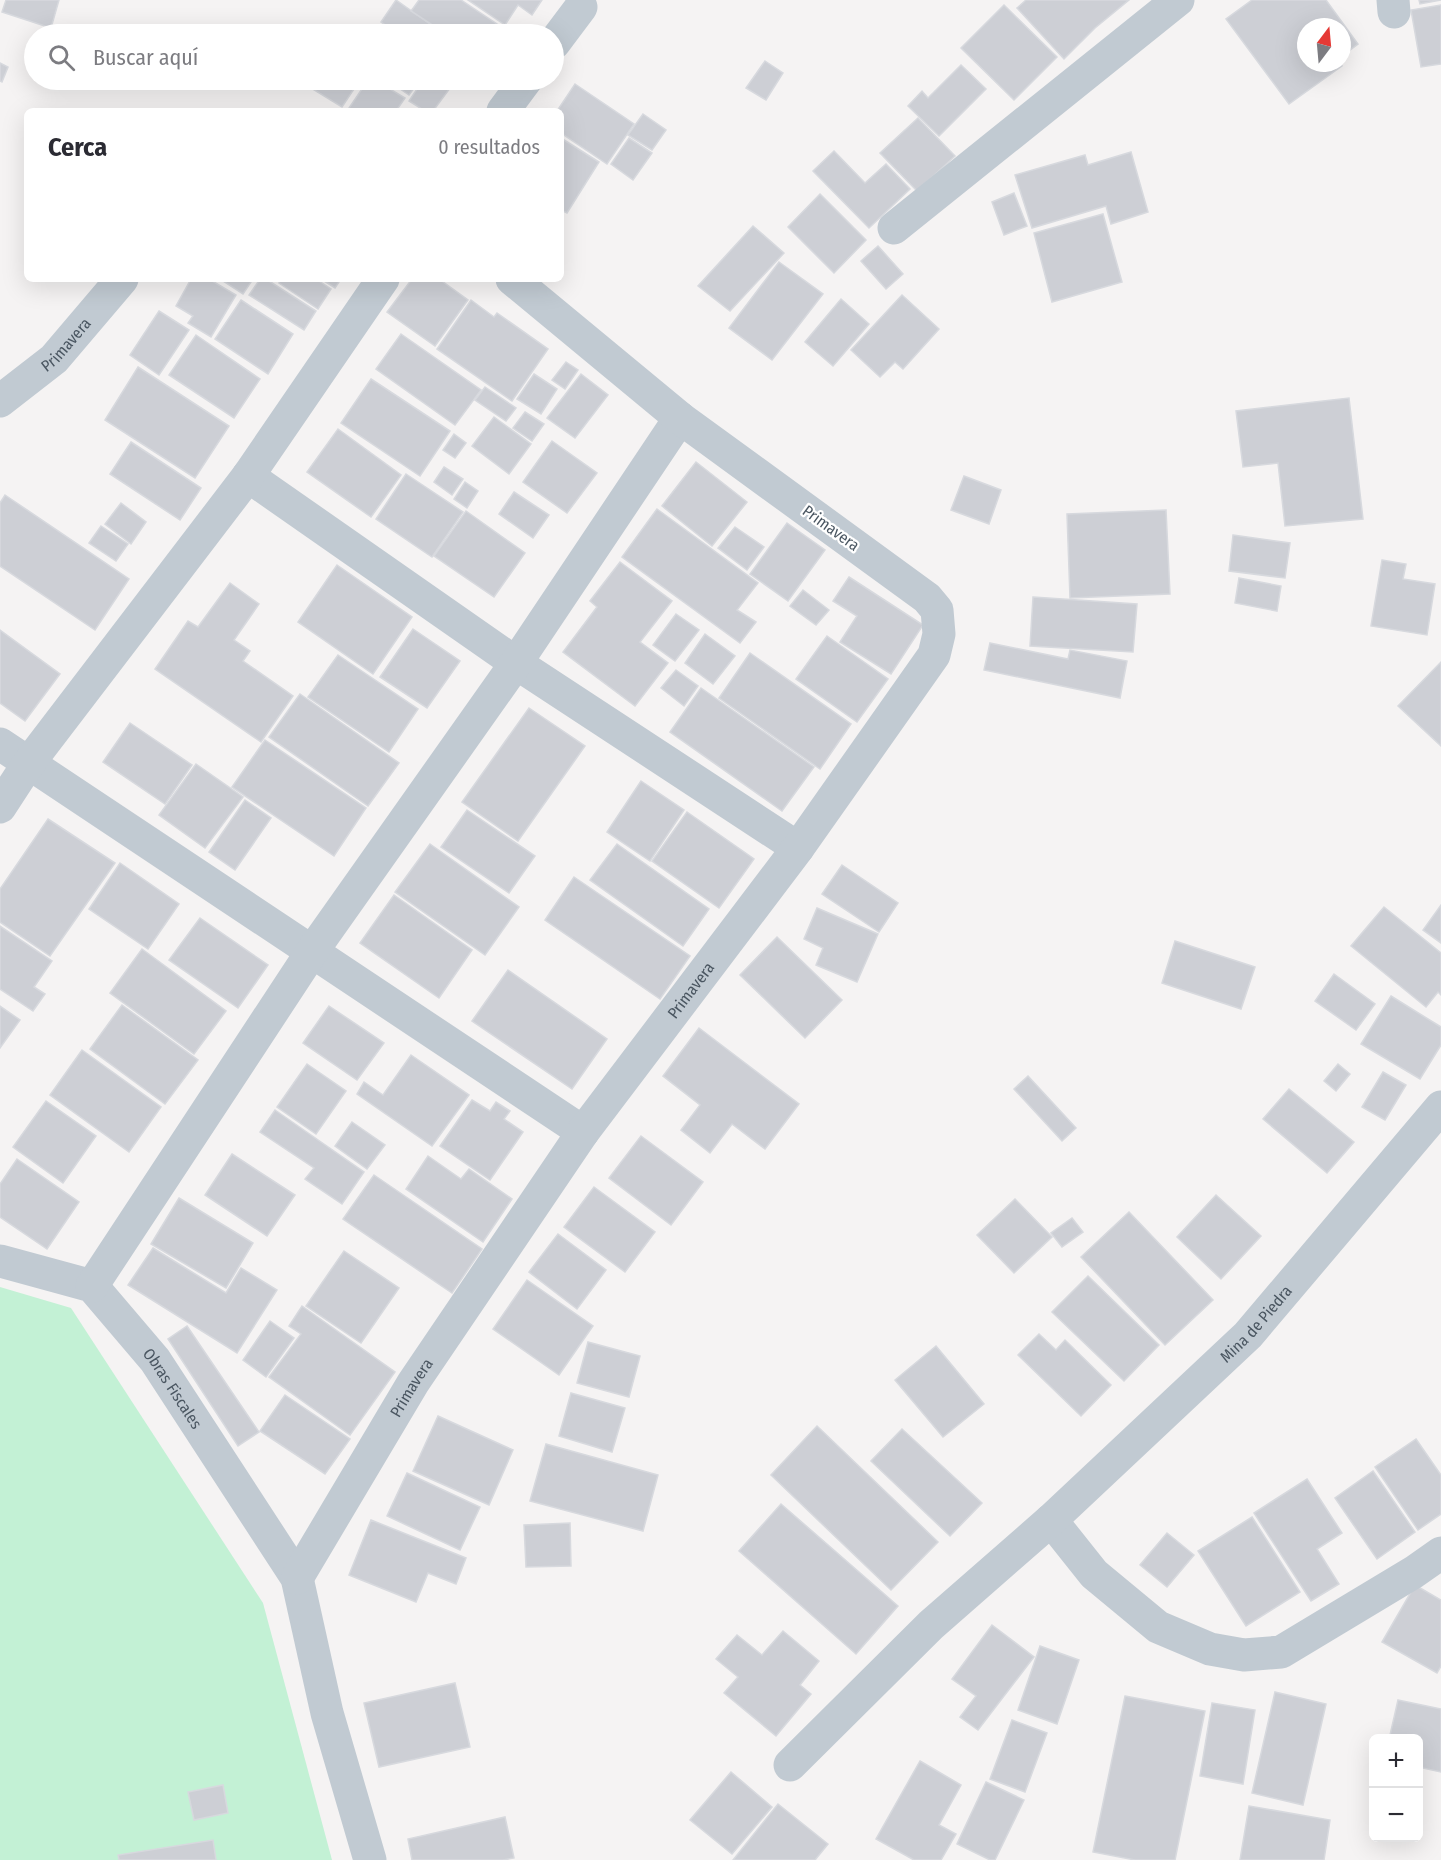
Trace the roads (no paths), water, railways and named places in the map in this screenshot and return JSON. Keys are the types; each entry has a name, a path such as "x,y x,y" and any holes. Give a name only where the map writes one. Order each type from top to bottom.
{"street":[{"path":"894,228 1178,0"},
{"path":"564,29 580,7"},
{"path":"505,108 519,90"},
{"name":"Primavera","path":"0,401 54,359 119,282"},
{"path":"0,807 28,764 248,476 380,282"},
{"name":"Primavera","path":"297,1578 413,1383 583,1132 798,848 934,655 939,634 937,610 927,598 680,418 516,282"},
{"path":"0,1261 92,1286 311,953 516,663 680,418"},
{"path":"248,476 516,663 798,848"},
{"path":"0,744 583,1132"},
{"name":"Mina de Piedra","path":"790,1765 932,1626 1051,1520 1248,1335 1441,1107"},
{"name":"Obras Fiscales","path":"92,1286 155,1360 297,1578"},
{"path":"1051,1520 1094,1574 1158,1627 1210,1649 1244,1655 1281,1652 1414,1572 1441,1553"},
{"path":"297,1578 327,1713 370,1860"}]}
